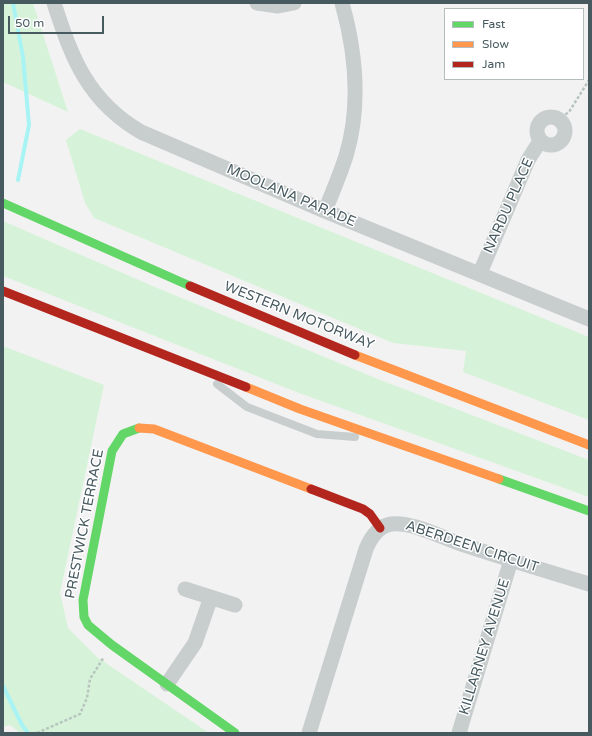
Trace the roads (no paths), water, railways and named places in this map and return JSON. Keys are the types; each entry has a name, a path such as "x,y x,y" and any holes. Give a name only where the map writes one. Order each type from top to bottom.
{"main road":[{"name":"WESTERN MOTORWAY","path":"3,203 171,278 331,344 589,445"},
{"path":"3,290 203,372 376,437 589,511"},
{"name":"PRESTWICK TERRACE","path":"235,733 112,645 88,625 84,617 83,606 112,451 118,439 131,429 142,427 154,429 363,508 370,514 380,528"}],"street":[{"name":"MOOLANA PARADE","path":"54,3 72,56 80,70 105,104 127,124 141,132 325,210 589,319"},
{"path":"257,3 270,6 294,3"},
{"path":"325,210 345,157 354,118 354,60 342,3"},
{"name":"NARDU PLACE","path":"480,273 528,160 540,140 537,128 541,121 549,118 558,120 564,127 561,140 553,145 544,143 540,140"},
{"name":"ABERDEEN CIRCUIT","path":"380,528 392,524 403,524 589,584"},
{"path":"309,733 366,548 380,528"},
{"name":"KILLARNEY AVENUE","path":"458,733 511,560"},
{"path":"185,589 235,605"},
{"path":"167,684 195,643 210,597"}],"lane":[{"path":"203,372 232,397 247,407 316,434 376,437"}],"waterway":[{"path":"13,3 23,57 29,125 18,180"},
{"path":"3,686 22,725 28,733"}]}
